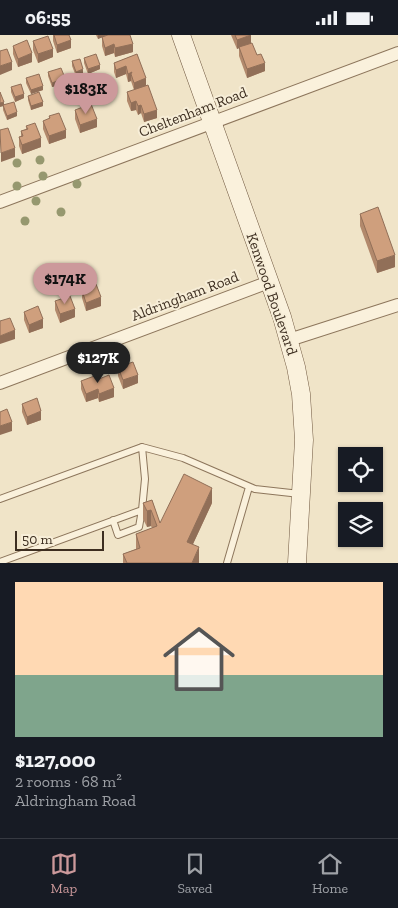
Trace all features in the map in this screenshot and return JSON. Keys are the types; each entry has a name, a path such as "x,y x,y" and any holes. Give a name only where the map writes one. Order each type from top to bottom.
{"street":[{"name":"Kenwood Boulevard","path":"181,35 269,282 289,340 296,367 303,413 304,440 297,563"},
{"name":"Cheltenham Road","path":"0,202 398,53"},
{"name":"Aldringham Road","path":"0,383 269,282"},
{"path":"289,340 398,305"}],"lane":[{"path":"0,499 142,447 183,458 249,487 302,494"},
{"path":"112,520 118,535 139,527 144,479 142,447"},
{"path":"227,563 249,487"},
{"path":"0,562 142,510"}],"building":[{"path":"54,35 69,35 71,40 57,45"},
{"path":"108,35 130,35 133,44 115,48 114,44 105,48 102,37"},
{"path":"235,35 251,35 237,40"},
{"path":"48,36 53,49 38,54 33,41"},
{"path":"27,40 32,53 18,59 13,46"},
{"path":"252,43 257,55 261,54 265,63 247,69 239,47"},
{"path":"7,49 12,62 0,66 0,51"},
{"path":"96,54 100,65 88,69 84,58"},
{"path":"137,54 146,78 134,83 132,72 128,74 126,66 116,70 114,63"},
{"path":"80,59 83,69 76,72 72,61"},
{"path":"61,68 65,78 52,83 48,72"},
{"path":"39,74 43,86 31,90 26,78"},
{"path":"85,75 90,86 75,91 71,80"},
{"path":"21,84 24,94 15,97 11,87"},
{"path":"148,85 157,110 144,114 141,105 138,106 136,101 131,103 127,92"},
{"path":"0,92 4,102 0,103"},
{"path":"39,92 43,102 31,106 28,96"},
{"path":"14,102 17,112 7,116 3,105"},
{"path":"91,104 97,119 80,125 75,110"},
{"path":"59,113 66,130 49,136 43,121 50,118 49,116"},
{"path":"35,123 41,138 22,145 19,137 23,136 21,131 28,129 26,126"},
{"path":"8,128 15,148 1,153 0,130"},
{"path":"378,207 395,255 377,261 360,214"},
{"path":"96,284 101,297 86,303 82,290"},
{"path":"70,296 75,309 60,314 55,301"},
{"path":"38,306 43,319 29,325 24,312"},
{"path":"10,318 15,330 0,336 0,321"},
{"path":"133,362 138,375 123,380 118,367"},
{"path":"97,375 99,379 109,375 114,388 99,394 98,389 86,394 81,381"},
{"path":"37,398 41,411 27,417 22,404"},
{"path":"7,409 12,422 0,426 0,412"},
{"path":"184,474 212,488 187,542 199,547 192,563 127,563 123,554 140,548 136,534 157,526 151,510 147,511 143,503 152,500 160,523"}]}
